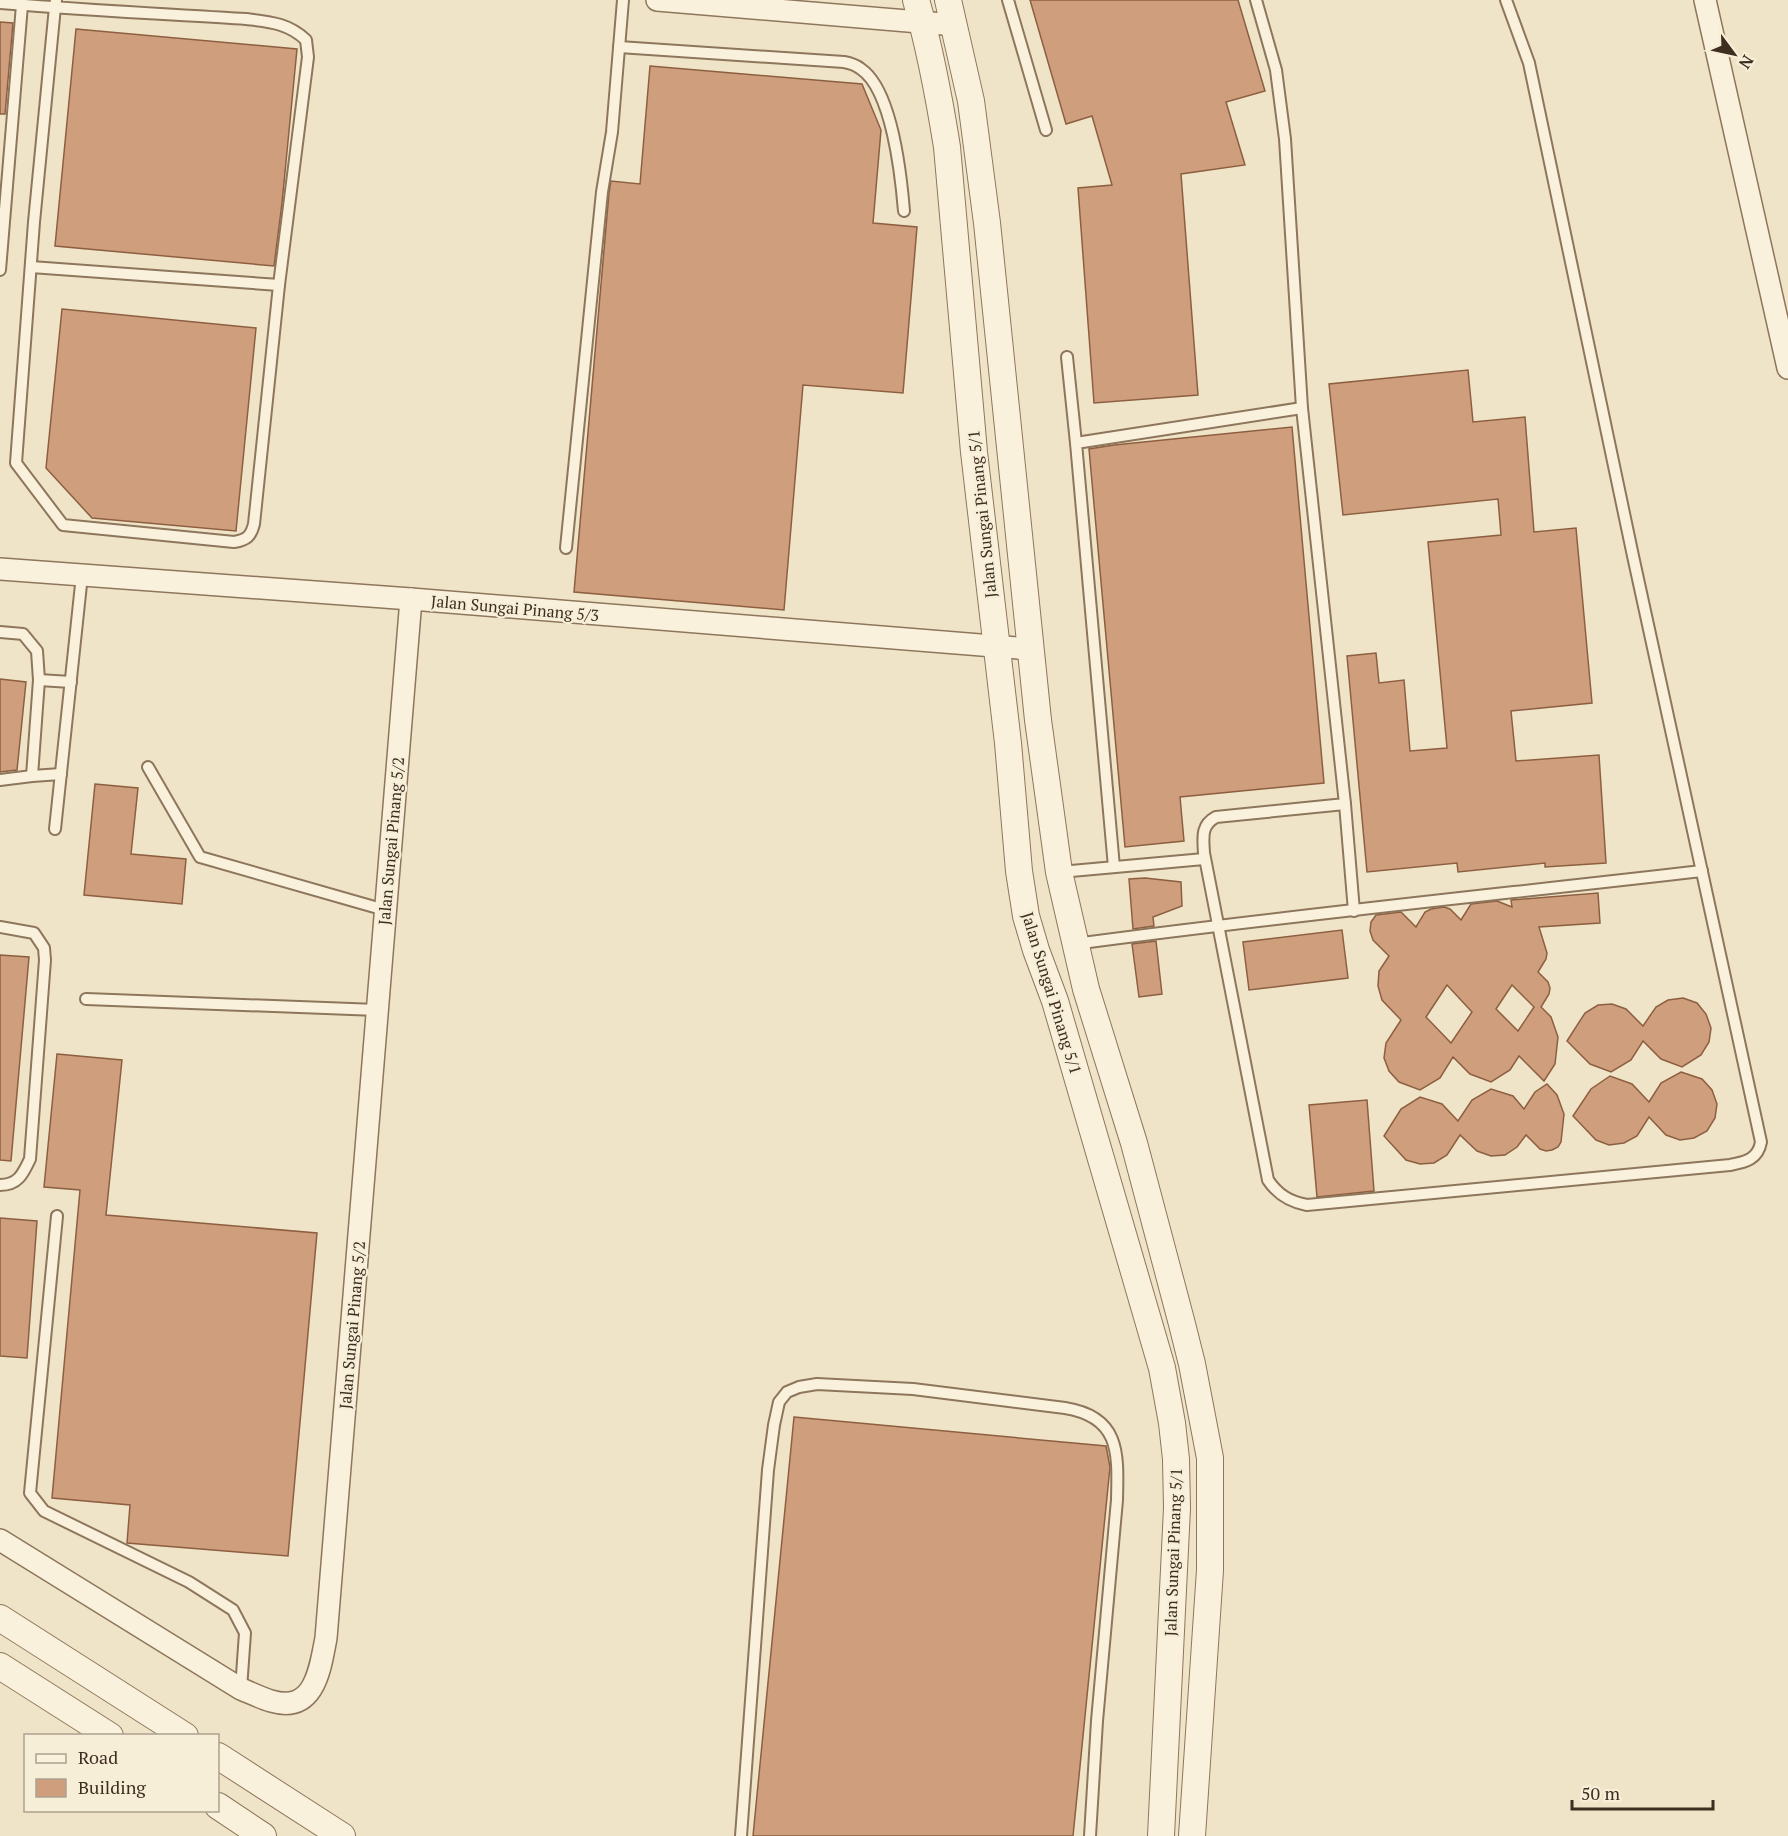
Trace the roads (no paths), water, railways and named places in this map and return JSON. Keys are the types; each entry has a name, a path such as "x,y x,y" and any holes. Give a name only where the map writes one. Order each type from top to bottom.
{"street":[{"path":"657,0 919,11 955,26"},
{"name":"Jalan Sungai Pinang 5/1","path":"948,0 972,101 987,223 1038,720 1059,872 1086,989 1134,1143 1182,1324 1210,1458 1210,1570 1192,1836"},
{"path":"1705,0 1788,368"},
{"name":"Jalan Sungai Pinang 5/1","path":"919,11 940,100 947,147 974,452 1008,743 1019,871 1026,916 1055,1001 1162,1368 1172,1423 1176,1459 1177,1508 1161,1836"},
{"name":"Jalan Sungai Pinang 5/3","path":"0,569 411,599 1030,649"},
{"name":"Jalan Sungai Pinang 5/2","path":"0,1540 241,1689 273,1702 289,1703 304,1698 316,1682 326,1638 411,599"},
{"path":"0,1617 182,1734"},
{"path":"0,1666 107,1734"},
{"path":"219,1757 342,1836"},
{"path":"219,1807 263,1836"}],"lane":[{"path":"566,548 602,192 612,132 623,0"},
{"path":"1008,0 1046,130"},
{"path":"1256,0 1276,70 1285,139 1302,408 1345,804 1354,911"},
{"path":"1345,804 1216,817 1208,823 1203,834 1204,859 1268,1180 1274,1189 1295,1203 1307,1205 1730,1165 1747,1161 1756,1155 1761,1142 1630,545 1529,63 1506,0"},
{"path":"0,3 22,5 56,3 246,19 276,23 296,30 306,40 308,57 279,285 254,524 251,534 244,540 234,542 63,525 16,463 31,267 56,3"},
{"path":"0,270 22,5"},
{"path":"619,47 844,62 863,69 873,80 881,96 890,125 898,154 904,211"},
{"path":"31,267 279,285"},
{"path":"1067,357 1114,867"},
{"path":"1076,443 1302,408"},
{"path":"55,830 82,575"},
{"path":"0,632 23,634 37,651 39,680 32,776"},
{"path":"39,680 71,682"},
{"path":"148,767 200,857 386,910"},
{"path":"0,780 61,774"},
{"path":"1059,872 1204,859"},
{"path":"1075,944 1218,925 1702,871"},
{"path":"0,927 34,933 44,948 45,960 30,1159 22,1177 9,1185 0,1185"},
{"path":"86,999 377,1010"},
{"path":"57,1216 30,1493 44,1511 189,1582 234,1610 245,1633 241,1689"},
{"path":"741,1836 768,1470 774,1425 779,1402 787,1392 817,1384 913,1389 1081,1410 1097,1418 1107,1430 1114,1445 1118,1465 1117,1500 1097,1721 1090,1836"}]}
